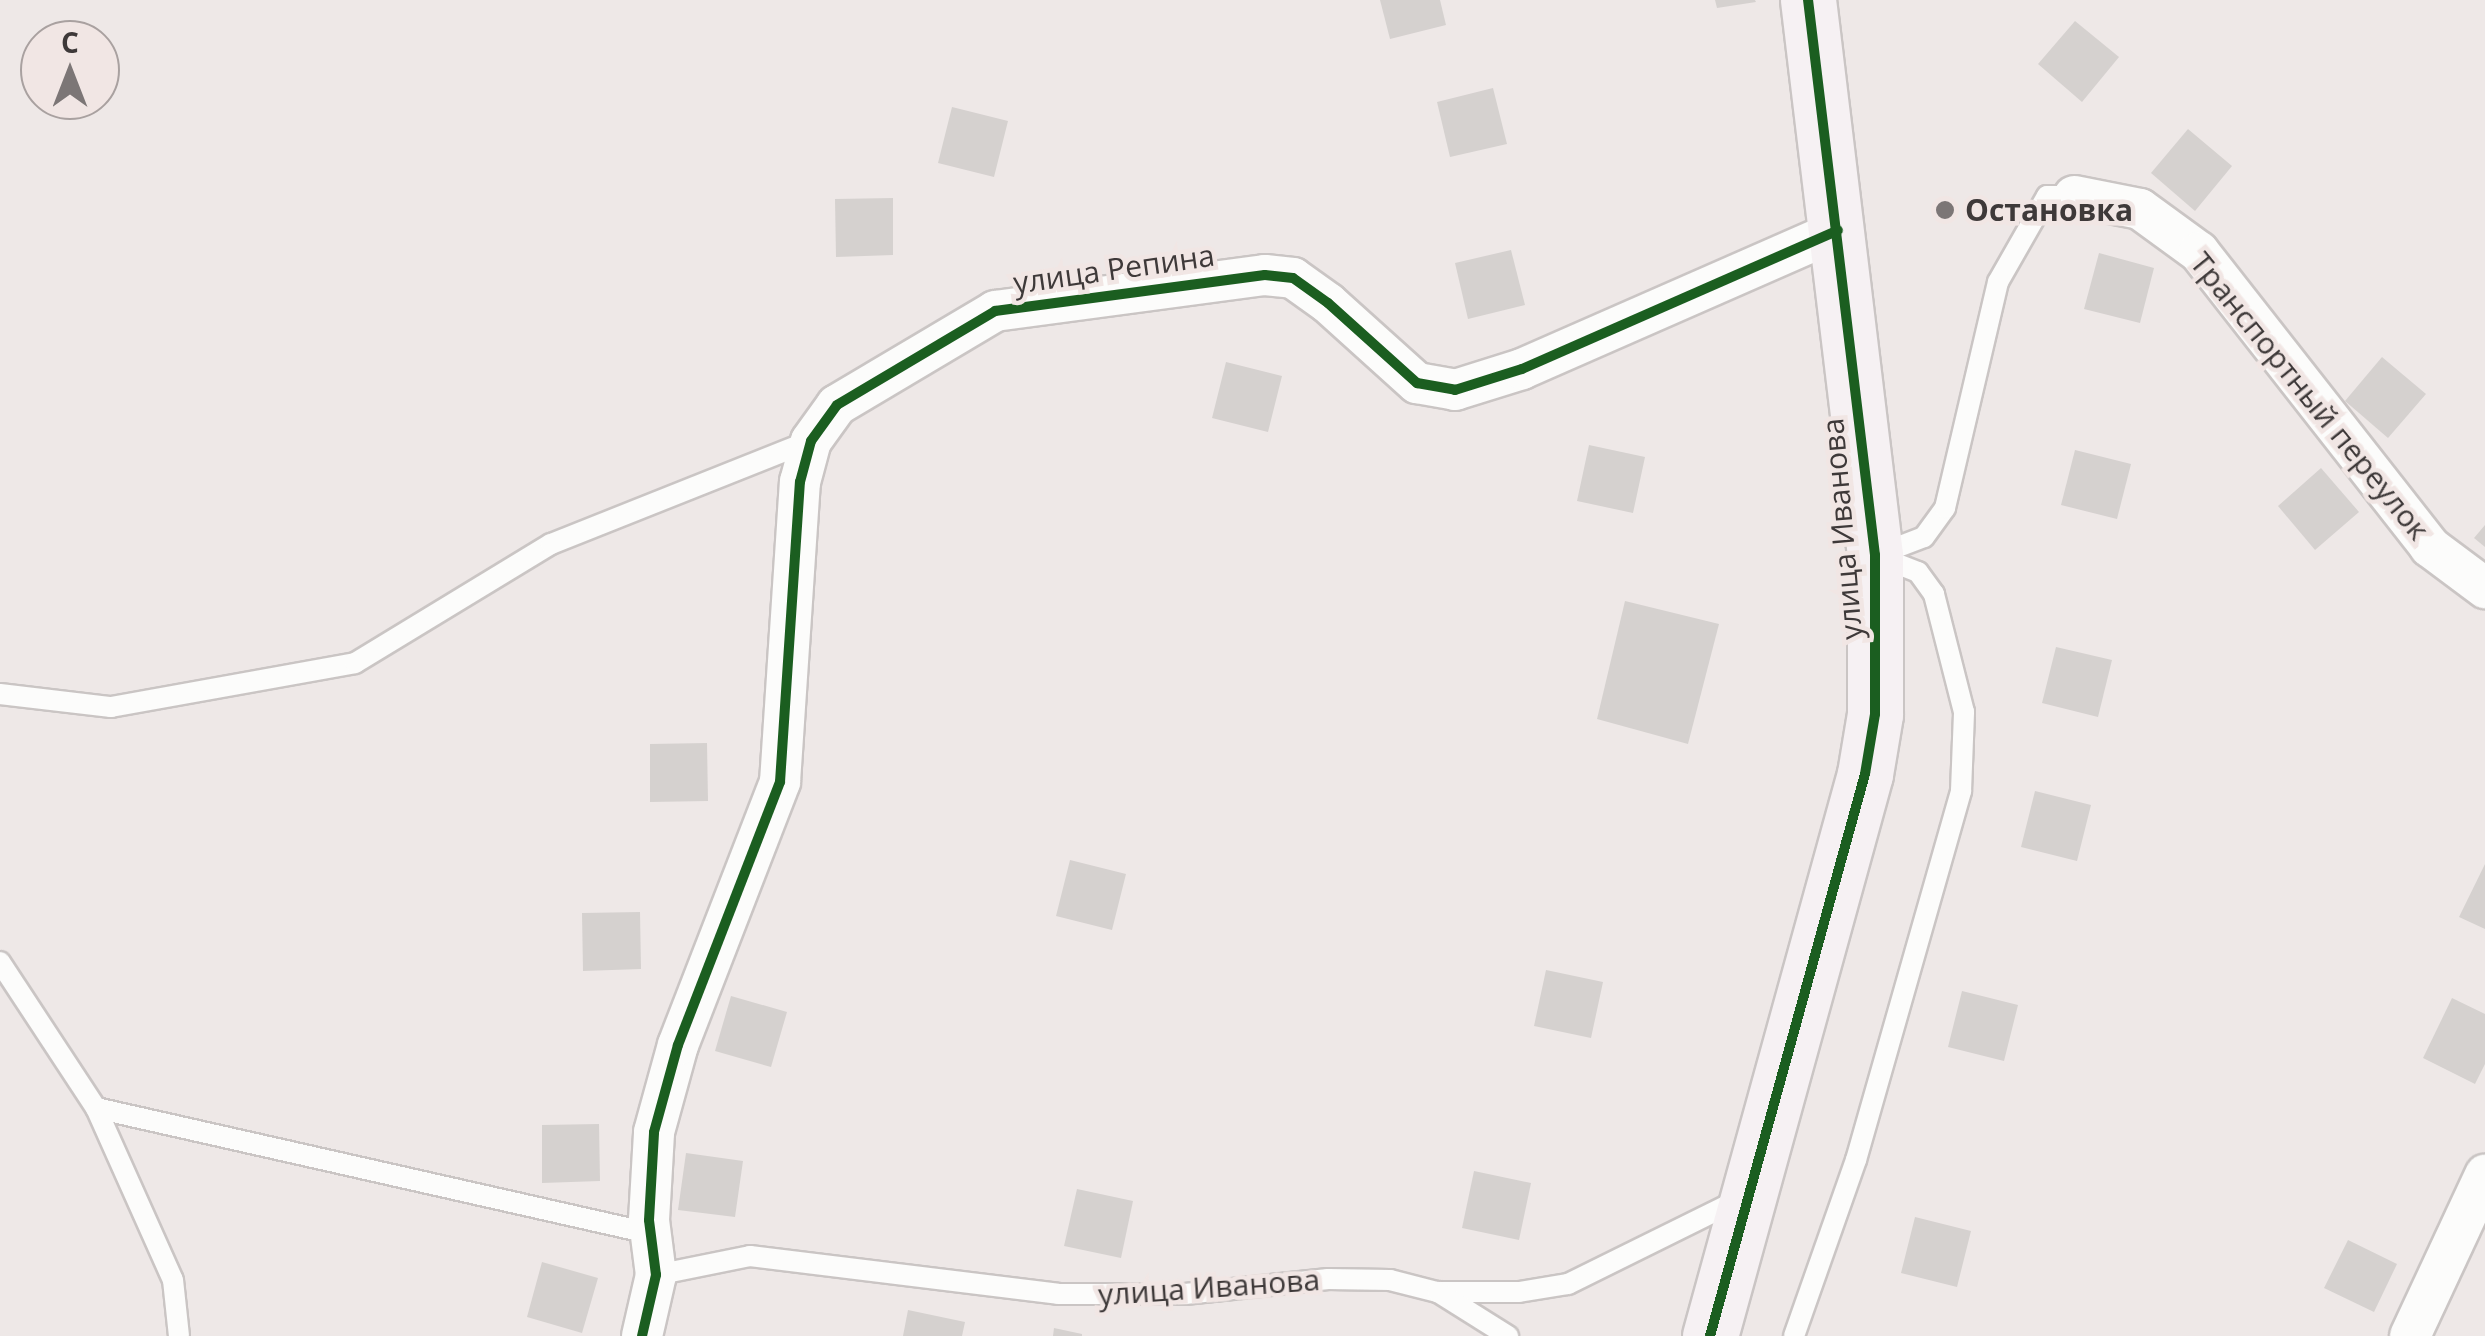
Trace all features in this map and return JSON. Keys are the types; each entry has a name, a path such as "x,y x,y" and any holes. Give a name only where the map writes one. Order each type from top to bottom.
{"street":[{"name":"улица Иванова","path":"1710,1336 1744,1197 1865,774 1875,714 1875,555 1808,0"},
{"name":"Транспортный переулок","path":"2074,196 2140,209 2199,252 2430,547 2485,588"},
{"name":"улица Репина","path":"642,1336 656,1275 649,1234 654,1132 678,1045 780,782 800,482 811,440 837,405 995,311 1152,286 1265,274 1293,278 1418,383 1455,390 1522,370 1838,230"},
{"path":"2410,1336 2485,1174"}],"lane":[{"path":"1875,555 1924,538 1945,508 1998,282 2046,196 2074,196"},
{"path":"0,694 110,707 355,663 551,544 811,440"},
{"path":"1794,1336 1856,1160 1961,791 1964,712 1934,594 1918,572 1875,555"},
{"path":"0,962 96,1108 173,1280 179,1336"},
{"path":"96,1108 649,1234"},
{"name":"улица Иванова","path":"656,1275 750,1256 1058,1294 1168,1295 1328,1279 1390,1280 1437,1292 1568,1284 1744,1197"},
{"path":"1437,1292 1508,1336"}],"building":[{"path":"1380,0 1440,0 1446,25 1390,39"},
{"path":"1715,0 1755,0 1756,2 1717,8"},
{"path":"2075,21 2119,57 2082,102 2038,64"},
{"path":"1493,88 1507,144 1450,157 1437,102"},
{"path":"952,107 1008,121 994,177 938,163"},
{"path":"2188,129 2232,166 2195,211 2151,173"},
{"path":"893,198 893,255 836,257 835,199"},
{"path":"1511,250 1525,305 1468,319 1455,263"},
{"path":"2099,253 2154,268 2140,323 2084,309"},
{"path":"2382,357 2426,394 2388,438 2345,401"},
{"path":"1226,362 1282,376 1268,432 1212,418"},
{"path":"1589,445 1645,457 1633,513 1577,501"},
{"path":"2075,450 2131,464 2117,519 2061,505"},
{"path":"2321,468 2359,512 2315,550 2278,506"},
{"path":"2485,525 2485,547 2474,538"},
{"path":"1625,601 1719,624 1688,744 1597,719"},
{"path":"2056,647 2112,660 2098,717 2042,703"},
{"path":"707,743 708,801 650,802 650,744"},
{"path":"2035,791 2091,805 2077,861 2021,847"},
{"path":"1070,860 1126,874 1112,930 1056,916"},
{"path":"2485,864 2485,929 2459,917"},
{"path":"640,912 641,969 583,971 582,913"},
{"path":"1546,970 1603,982 1591,1038 1534,1026"},
{"path":"1962,991 2018,1005 2004,1061 1948,1047"},
{"path":"731,996 787,1012 771,1067 715,1051"},
{"path":"2452,998 2485,1014 2485,1064 2475,1084 2423,1058"},
{"path":"599,1124 600,1181 542,1183 542,1125"},
{"path":"686,1153 743,1161 735,1217 678,1210"},
{"path":"1474,1171 1531,1183 1519,1240 1462,1228"},
{"path":"1077,1189 1133,1201 1121,1258 1064,1246"},
{"path":"1915,1217 1971,1231 1957,1287 1901,1273"},
{"path":"2348,1240 2397,1264 2374,1312 2324,1288"},
{"path":"542,1262 598,1278 582,1333 527,1317"},
{"path":"908,1310 965,1322 962,1336 903,1336"},
{"path":"1054,1328 1082,1334 1082,1336 1053,1336"}],"cycle path":[{"path":"1710,1336 1865,774 1875,714 1875,555 1808,0"},
{"path":"642,1336 656,1275 649,1220 654,1132 678,1045 780,782 800,482 811,441 837,405 995,311 1265,275 1293,278 1328,303 1417,383 1455,390 1522,369 1838,230"}],"place":[{"name":"Остановка","path":"1945,210"}]}
